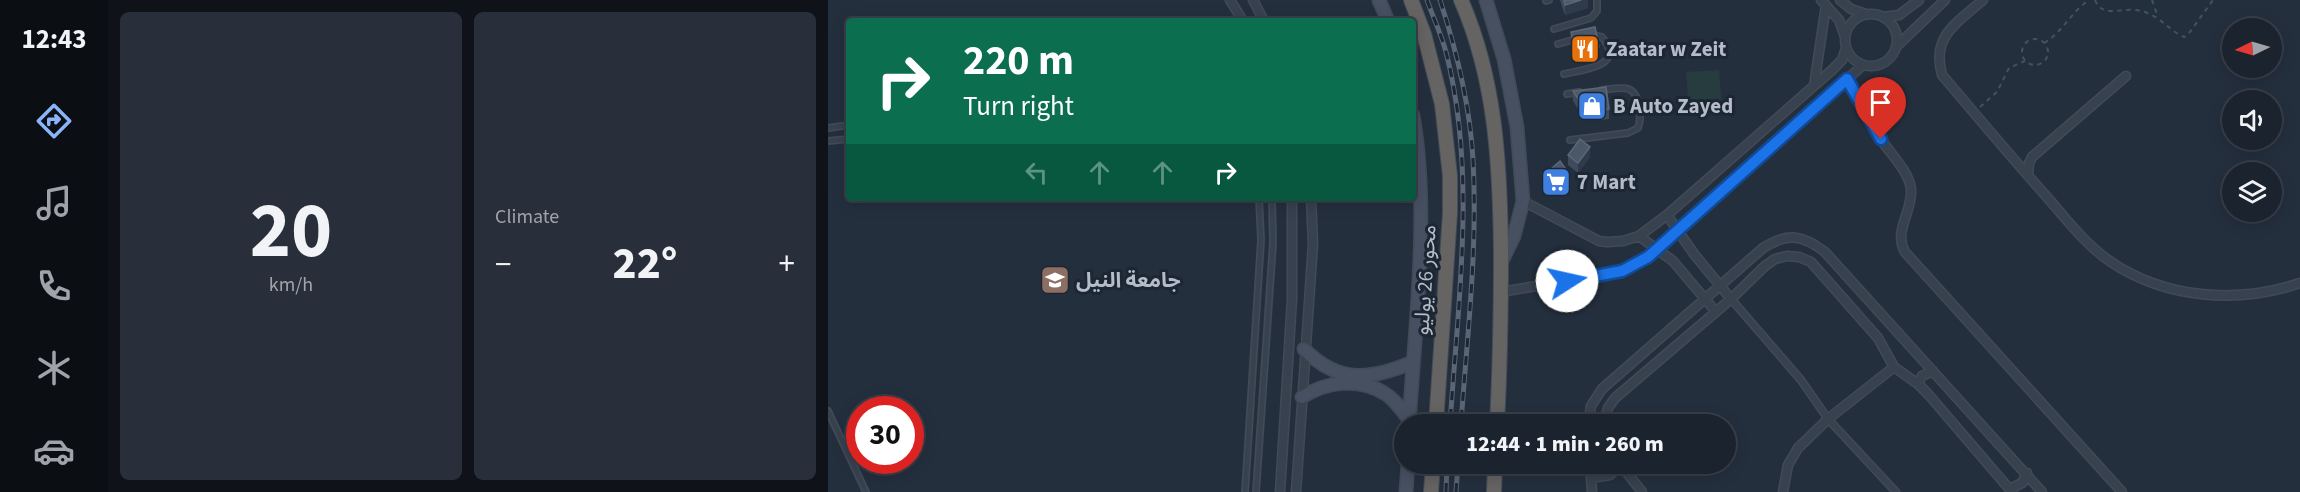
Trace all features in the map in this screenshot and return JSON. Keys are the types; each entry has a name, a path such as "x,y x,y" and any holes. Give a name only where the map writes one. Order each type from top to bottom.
{"highway":[{"name":"محور 26 يوليو","path":"1411,0 1424,34 1440,95 1450,176 1449,231 1437,414"},
{"path":"1461,0 1484,67 1494,116 1499,164 1501,292 1497,414"},
{"path":"1431,492 1432,474"},
{"path":"1494,492 1495,474"}],"main road":[{"path":"1379,0 1387,18"},
{"path":"1486,0 1504,59 1517,127 1523,201 1514,236 1501,264"},
{"path":"1410,414 1421,210 1416,140"},
{"path":"1304,349 1317,363 1327,368 1357,375 1381,374 1413,362"},
{"path":"1302,397 1327,385 1349,383 1384,393 1391,398 1403,414"},
{"path":"1406,492 1407,474"}],"street":[{"path":"1230,0 1240,18"},
{"path":"1253,0 1262,18"},
{"path":"1840,0 1851,9 1883,17 1899,15 1919,0"},
{"path":"1824,3 1839,20 1846,48 1852,59 1863,65 1881,65 1891,58 1896,46 1945,0"},
{"path":"1983,0 1945,33 1939,54 1942,75 2081,236 2110,261 2144,280 2182,292 2220,295 2255,294 2300,283"},
{"path":"1814,86 1824,3"},
{"path":"1845,38 1846,31 1854,20 1867,14"},
{"path":"1883,17 1895,30 1896,46"},
{"path":"1523,201 1599,241 1615,242 1639,236 1667,215 1814,86 1837,65 1846,48"},
{"path":"1501,292 1622,271 1641,262 1863,65"},
{"path":"2028,176 2032,157 2126,76"},
{"path":"1847,79 1881,139 1908,179 1911,190 1900,236 1905,252 2122,492"},
{"path":"2012,157 2032,157"},
{"path":"1280,492 1292,299 1292,201"},
{"path":"1296,492 1312,244 1311,201"},
{"path":"1667,215 1694,254 1801,380 1828,419 1896,492"},
{"path":"1639,236 1673,261 1716,312"},
{"path":"1590,414 1591,406 1602,389 1720,286 1773,242 1797,237 1810,240 1825,252 2042,492"},
{"path":"1606,414 1615,398 1731,300 1765,266 1775,259 1787,256 1800,257 1811,262 1878,338 1894,367 1918,384 2011,490 2022,483 2026,473"},
{"path":"1878,338 1886,335 1892,324"},
{"path":"1783,492 1788,465 1798,448 1828,419 1894,367"},
{"path":"1918,384 1922,376 1933,371"},
{"path":"1591,474 1592,492"},
{"path":"1591,478 1611,474"},
{"path":"1628,474 1642,492"}],"lane":[{"path":"1554,29 1591,18 1598,11 1598,0"},
{"path":"1558,44 1599,35 1604,39 1609,52 1608,59 1603,64 1564,74"},
{"path":"1567,94 1628,88 1637,96 1640,121 1638,128 1632,132 1569,140"},
{"path":"828,128 846,125"},
{"path":"828,141 846,139"},
{"path":"1245,492 1261,240 1259,201"},
{"path":"1256,492 1274,243 1272,201"},
{"path":"828,411 866,492"}],"path":[{"path":"2044,43 2060,31 2078,8 2089,0"},
{"path":"2095,0 2098,7 2106,12 2137,10 2158,17 2181,36 2186,37 2213,0"},
{"path":"2152,0 2158,17"},
{"path":"2037,39 2044,43 2048,54 2044,61 2037,65 2026,60 2023,54 2026,43 2037,39"},
{"path":"1974,112 1997,92 2009,68 2026,60"}],"green space":[{"path":"1719,70 1722,109 1689,111 1686,72"}],"building":[{"path":"1564,0 1581,0 1565,5"},
{"path":"1595,27 1599,47 1575,52 1571,32"},
{"path":"1606,87 1609,109 1600,111 1599,102 1581,103 1573,91"},
{"path":"1580,139 1590,147 1578,163 1568,155"},
{"path":"1560,161 1567,171 1552,183 1545,174"}],"railway":[{"path":"1427,0 1446,52 1461,144 1463,238 1451,414"},
{"path":"1440,0 1462,79 1473,160 1473,259 1462,414"},
{"path":"1446,492 1447,474"},
{"path":"1456,492 1457,474"}],"place":[{"name":"Zaatar w Zeit","path":"1585,49"},
{"name":"B Auto Zayed","path":"1592,106"},
{"name":"7 Mart","path":"1556,182"},
{"name":"جامعة النيل","path":"1055,280"}],"route":[{"path":"1567,281 1622,271 1648,257 1847,79 1881,139"}]}
